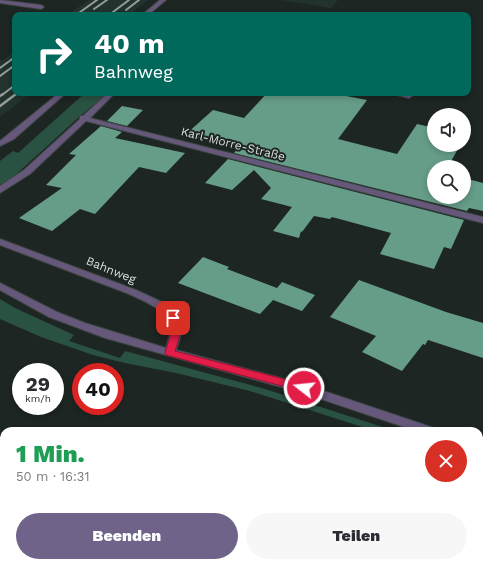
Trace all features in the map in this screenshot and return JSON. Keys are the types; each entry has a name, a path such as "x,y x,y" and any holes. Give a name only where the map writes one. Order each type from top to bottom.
{"street":[{"path":"149,12 163,0"},
{"path":"0,1 41,7"},
{"path":"0,144 11,137 59,96"},
{"path":"0,190 27,172 83,118 109,96"},
{"name":"Karl-Morre-Straße","path":"83,118 483,220"},
{"name":"Bahnweg","path":"0,242 48,259 140,296 166,310 176,324 176,332 170,353"},
{"path":"0,286 26,301 66,320 131,342 304,388 418,427"}],"shaded area":[{"path":"89,0 148,0 133,12 71,12"},
{"path":"280,0 338,0 331,8"},
{"path":"12,53 12,96 27,96 0,117 0,60 3,60"}],"green space":[{"path":"82,96 104,96 12,178 0,185 0,161 13,151 18,153"},
{"path":"0,299 15,308 74,335 69,341 120,358 125,351 265,389 383,427 362,427 250,391 93,355 41,337 0,319"}],"building":[{"path":"264,96 346,96 367,100 338,139 397,154 417,124 427,126 427,152 456,152 452,160 427,160 427,201 234,153 238,148 185,135 213,110 244,118"},
{"path":"122,106 143,110 127,126 107,121"},
{"path":"101,126 122,132 115,138 185,153 166,173 139,167 95,214 80,209 52,231 19,218 62,188 46,185 76,155 69,154"},
{"path":"228,159 464,220 451,249 444,247 434,269 380,254 391,233 332,217 330,219 314,216 302,232 301,231 299,238 273,231 292,207 261,199 271,188 254,170 232,190 205,183"},
{"path":"471,180 483,183 483,211 469,208 467,211 439,204 471,204"},
{"path":"203,257 229,267 227,269 277,288 282,282 315,295 302,311 273,300 260,314 178,283"},
{"path":"359,280 446,312 483,323 483,358 428,340 425,345 423,344 402,371 362,352 376,336 330,317"}],"railway":[{"path":"80,12 97,0"},
{"path":"94,9 107,0"},
{"path":"113,12 129,0"},
{"path":"126,10 139,0"},
{"path":"0,68 12,59"},
{"path":"0,76 12,67"},
{"path":"2,95 12,87"},
{"path":"0,106 13,96"}],"route":[{"path":"173,318 176,324 176,332 170,353 304,388"}]}
